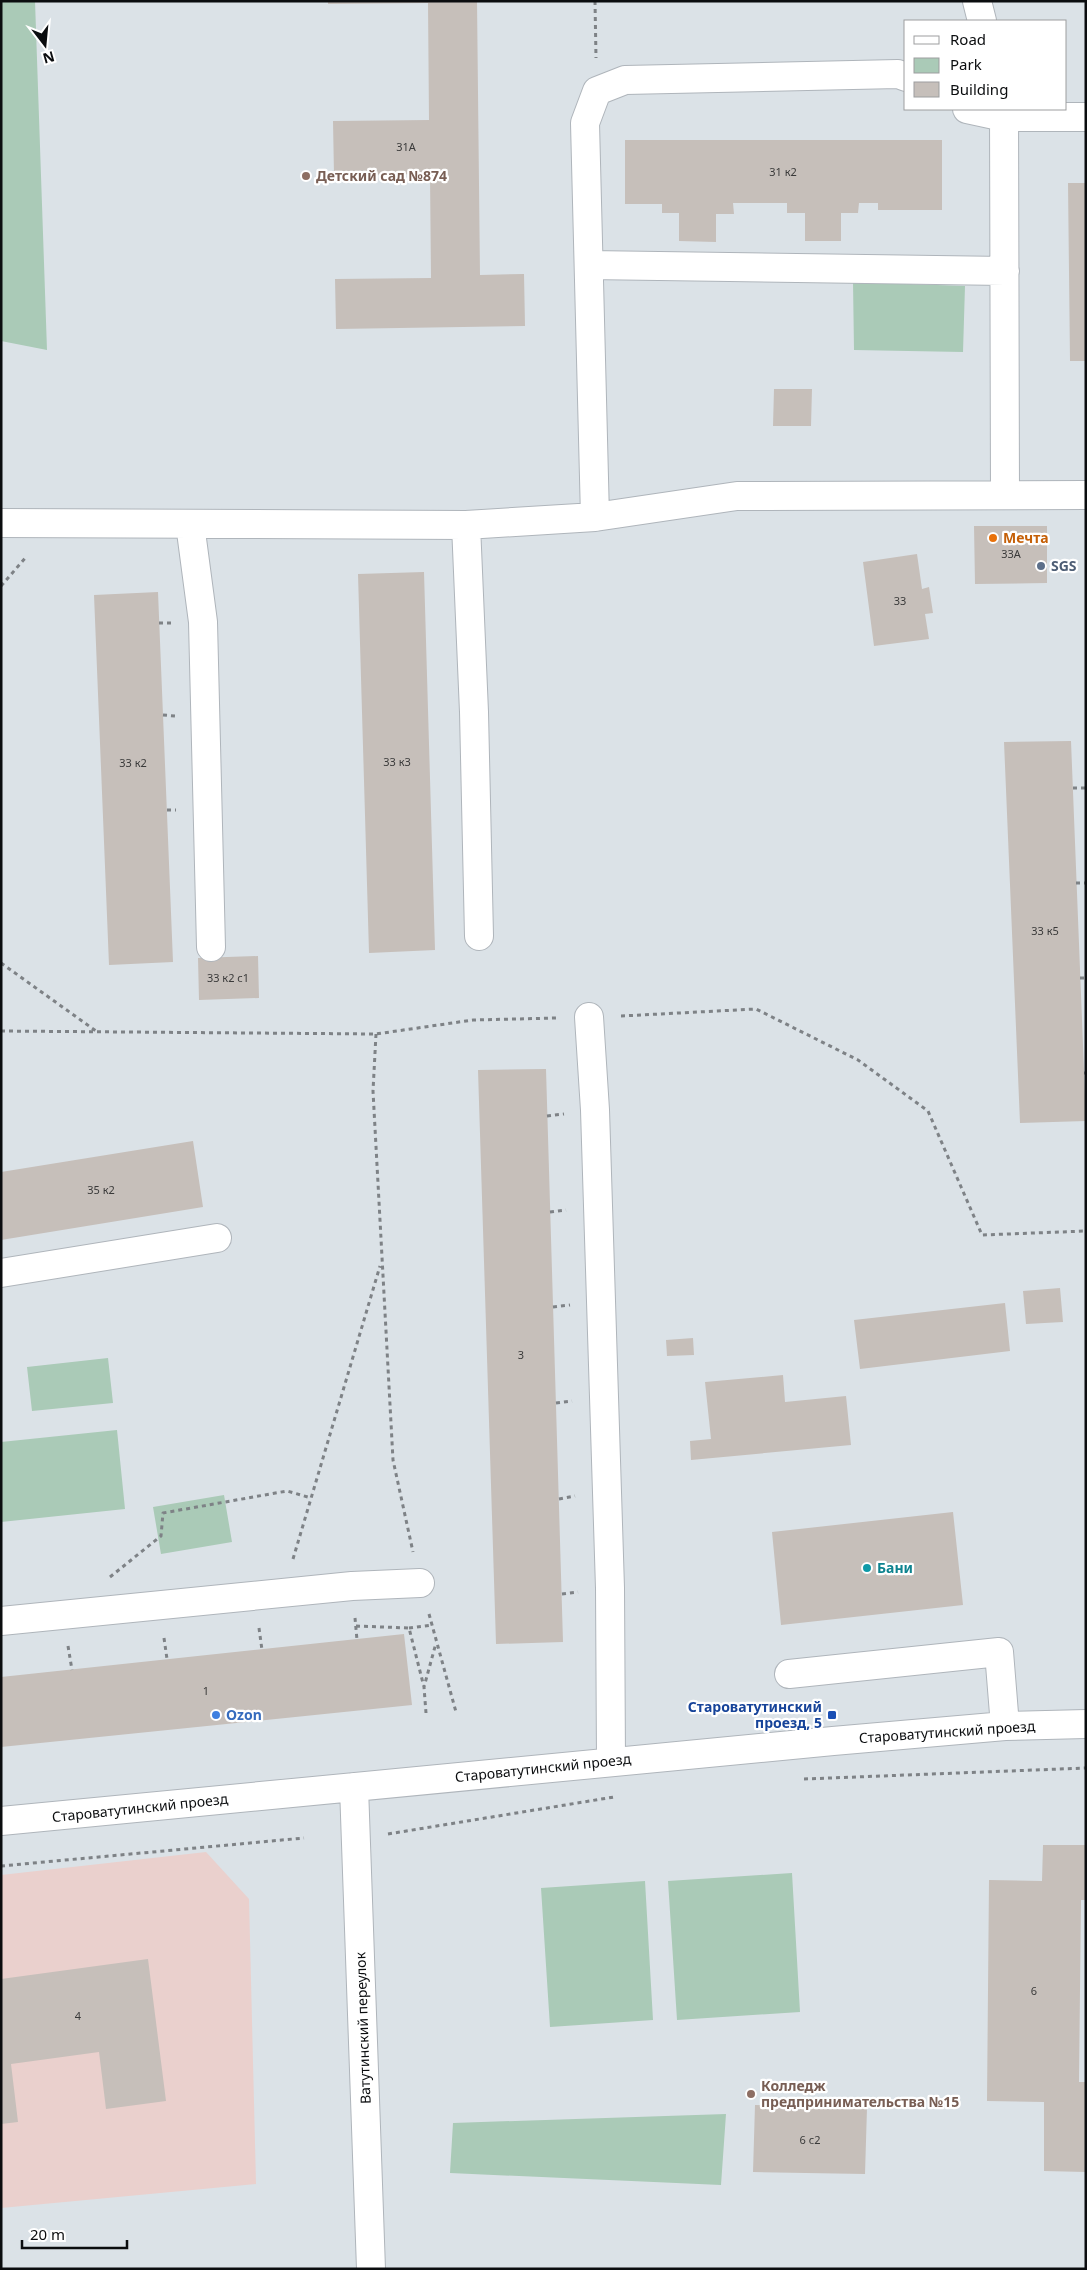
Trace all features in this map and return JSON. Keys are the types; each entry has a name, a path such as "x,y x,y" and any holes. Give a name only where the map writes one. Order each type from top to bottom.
{"street":[{"path":"977,1 982,20"},
{"path":"595,517 585,123 597,91 625,80 898,74 904,76"},
{"path":"976,110 1086,117"},
{"path":"1004,113 1005,495"},
{"path":"589,265 1005,271"},
{"path":"1,523 466,525 595,517 737,496 1086,495"},
{"path":"190,524 203,622 211,946"},
{"path":"466,525 474,712 479,936"},
{"path":"589,1017 595,1110 610,1588 611,1761"},
{"path":"1,1273 217,1238"},
{"path":"1,1621 352,1586 420,1583"},
{"path":"789,1674 999,1652 1005,1726"},
{"name":"Староватутинский проезд","path":"1,1821 611,1761 1005,1726 1086,1724"},
{"name":"Ватутинский переулок","path":"354,1787 371,2269"}],"path":[{"path":"595,1 597,91"},
{"path":"1073,788 1086,788"},
{"path":"1076,883 1086,883"},
{"path":"1,963 96,1031"},
{"path":"1080,978 1086,978"},
{"path":"1,1030 376,1034 473,1020 589,1017 756,1009 858,1060 928,1111 982,1235 1086,1230"},
{"path":"376,1034 373,1091 393,1460 420,1583 456,1712"},
{"path":"283,1593 381,1262"},
{"path":"108,1579 161,1536 163,1514 287,1491 311,1498"},
{"path":"356,1626 409,1628 432,1625"},
{"path":"409,1628 424,1687 426,1713"},
{"path":"424,1687 437,1643"},
{"path":"796,1779 1086,1768"},
{"path":"382,1835 621,1796"},
{"path":"1,1866 304,1838"}],"shaded area":[{"path":"206,1852 249,1899 256,2184 1,2208 1,1875"}],"green space":[{"path":"1,1 35,1 47,350 1,341"},
{"path":"853,282 965,286 963,352 854,350"},
{"path":"108,1358 113,1403 32,1411 27,1367"},
{"path":"117,1430 125,1509 1,1522 1,1442"},
{"path":"224,1495 232,1542 161,1554 153,1507"},
{"path":"792,1873 800,2012 677,2020 668,1881"},
{"path":"645,1881 653,2020 550,2027 541,1888"},
{"path":"726,2114 721,2185 450,2173 453,2123"}],"building":[{"path":"328,1 477,1 480,275 524,274 525,326 336,329 335,279 431,278 430,174 334,175 333,121 429,120 428,3 328,4"},
{"path":"625,140 942,140 942,210 878,210 878,203 859,203 858,213 841,213 841,241 805,241 805,213 787,213 787,203 733,203 734,214 716,214 716,242 679,241 679,213 662,213 662,204 625,204"},
{"path":"1068,183 1086,183 1086,361 1070,361"},
{"path":"774,389 812,389 811,426 773,426"},
{"path":"974,526 1047,526 1047,583 975,584"},
{"path":"917,554 922,589 929,587 933,613 925,614 929,639 874,646 863,562"},
{"path":"424,572 435,950 369,953 358,574"},
{"path":"158,592 173,962 109,965 94,595"},
{"path":"1071,741 1086,1121 1020,1123 1004,742"},
{"path":"258,956 259,998 199,1000 198,958"},
{"path":"546,1069 563,1642 496,1644 478,1070"},
{"path":"193,1141 203,1207 1,1240 1,1172"},
{"path":"1060,1288 1063,1322 1026,1324 1023,1291"},
{"path":"1005,1303 1010,1351 860,1369 854,1320"},
{"path":"693,1338 694,1355 667,1356 666,1340"},
{"path":"783,1375 785,1402 846,1396 851,1445 691,1460 690,1441 711,1439 705,1382"},
{"name":"Бани","path":"953,1512 963,1605 781,1625 772,1532"},
{"path":"404,1634 412,1705 1,1747 1,1677"},
{"path":"1043,1845 1086,1845 1086,1900 1081,1900 1079,2082 1086,2082 1086,2172 1044,2171 1044,2102 987,2101 989,1880 1042,1881"},
{"path":"148,1959 166,2101 106,2109 99,2052 11,2064 18,2122 1,2124 1,1979"},
{"path":"755,2105 867,2108 865,2174 753,2172"}],"place":[{"name":"Детский сад №874","path":"306,176"},
{"name":"Мечта","path":"993,538"},
{"name":"SGS","path":"1041,566"},
{"name":"Бани","path":"867,1568"},
{"name":"Ozon","path":"216,1715"},
{"name":"Староватутинский проезд, 5","path":"832,1715"},
{"name":"Колледж предпринимательства №15","path":"751,2094"}]}
